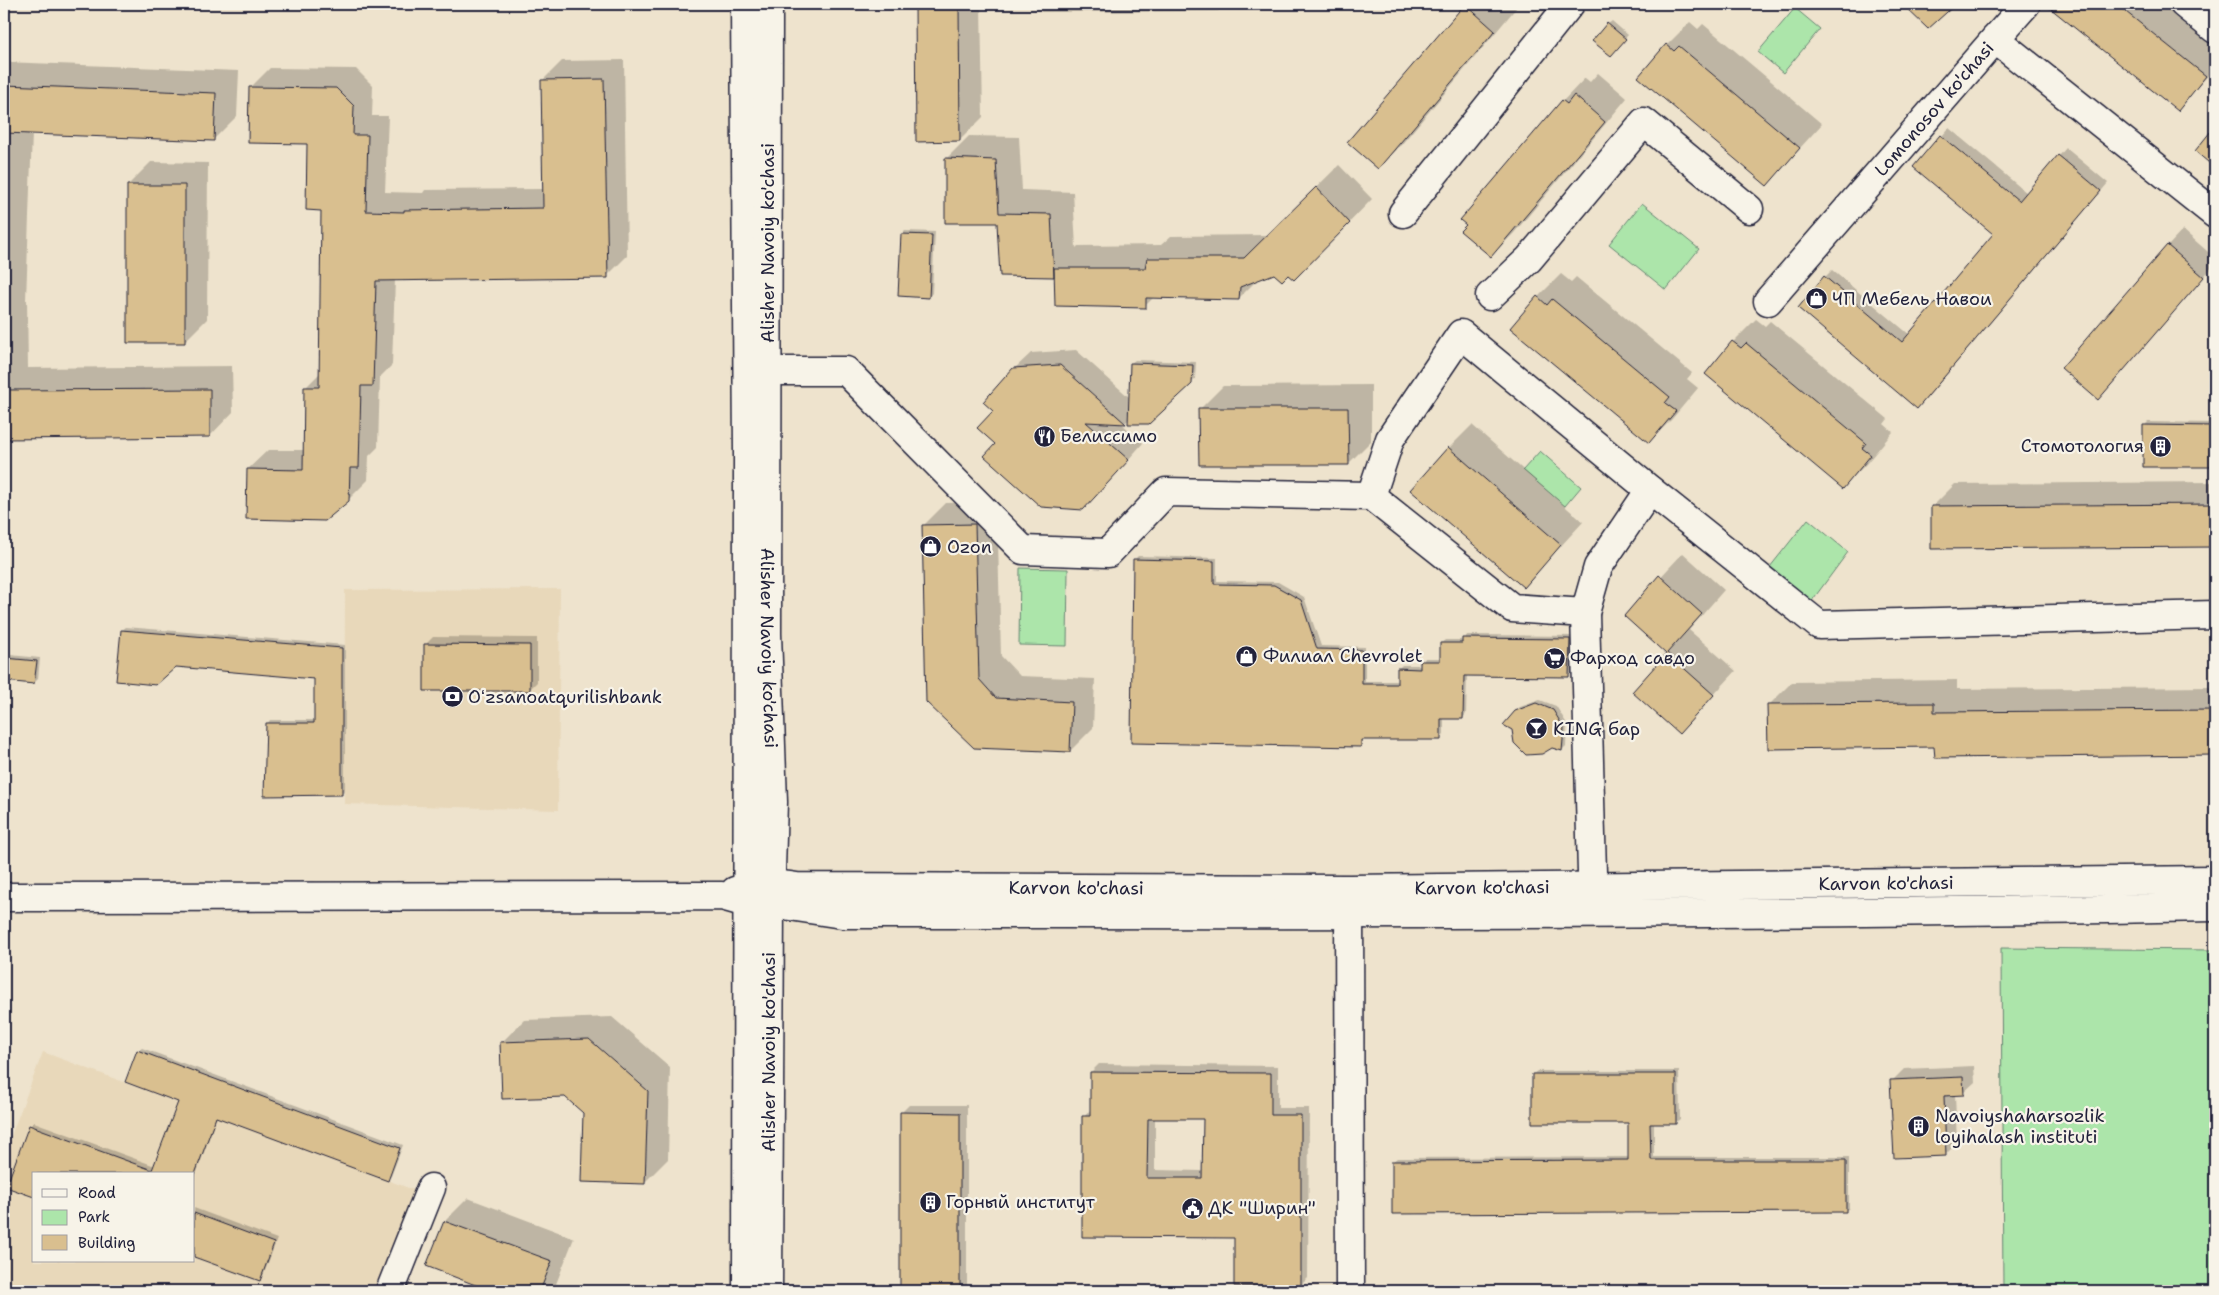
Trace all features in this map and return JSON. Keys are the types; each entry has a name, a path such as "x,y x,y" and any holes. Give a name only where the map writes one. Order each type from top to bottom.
{"street":[{"name":"Alisher Navoiy ko'chasi","path":"745,4 752,894 747,1291"},
{"name":"Alisher Navoiy ko'chasi","path":"768,4 767,634 774,802 752,894 768,1291"},
{"path":"1403,213 1570,4"},
{"path":"1995,39 2026,4"},
{"path":"2184,4 2215,29"},
{"name":"Lomonosov ko'chasi","path":"1768,301 1995,39 2215,214"},
{"path":"1490,296 1529,259 1644,122 1749,209"},
{"path":"1371,496 1390,439 1461,334 1650,490 1819,625 2215,615"},
{"path":"768,371 846,371 1023,550 1108,553 1166,492 1371,496 1512,608 1585,613"},
{"path":"1593,914 1585,613 1598,567 1650,490"},
{"name":"Karvon ko'chasi","path":"4,897 752,894 796,886 1349,902 1592,886 2215,880"},
{"path":"1350,1291 1349,902 1593,914 1994,911 2215,907"},
{"path":"390,1291 431,1188"}],"shaded area":[{"name":"Oʻzsanoatqurilishbank","path":"560,589 558,810 344,804 345,590"},
{"path":"43,1052 414,1190 374,1291 4,1291 4,1154"}],"green space":[{"path":"1795,8 1820,29 1783,73 1758,52"},
{"path":"1642,203 1699,249 1666,290 1609,244"},
{"path":"1540,451 1581,487 1565,506 1523,470"},
{"path":"1808,519 1848,552 1811,602 1770,567"},
{"path":"1020,568 1068,569 1067,646 1019,645"},
{"path":"2001,948 2215,950 2215,1291 2003,1291"}],"building":[{"path":"915,4 959,4 960,141 916,142"},
{"path":"1465,4 1495,31 1378,169 1347,142"},
{"path":"1902,4 1956,4 1928,29"},
{"path":"2045,4 2116,4 2206,76 2178,111"},
{"path":"1607,23 1626,39 1611,56 1592,41"},
{"path":"1666,44 1674,51 1679,46 1800,148 1767,186 1638,77"},
{"path":"604,79 608,278 376,281 373,386 361,386 359,468 350,468 349,501 325,521 246,519 247,469 303,470 304,387 319,387 321,211 306,210 307,144 248,143 249,87 336,88 354,106 353,135 368,135 366,211 404,212 404,210 543,208 541,80"},
{"path":"4,85 216,93 214,141 4,133"},
{"path":"1574,95 1605,122 1491,257 1460,231 1466,225 1460,220 1562,100 1567,104"},
{"path":"2215,126 2215,168 2195,151"},
{"path":"1940,135 2019,201 2058,155 2101,191 1917,409 1798,308 1824,276 1902,342 1993,234 1913,167"},
{"path":"945,158 996,160 999,213 1051,214 1054,277 1000,276 997,223 945,223"},
{"path":"127,185 185,185 185,343 127,343"},
{"path":"1316,187 1350,223 1294,280 1288,275 1282,281 1274,274 1240,287 1239,300 1146,298 1146,308 1055,306 1054,268 1145,268 1147,258 1244,258"},
{"path":"901,234 932,235 929,298 898,296"},
{"path":"2167,245 2204,277 2098,400 2061,368"},
{"path":"1537,296 1547,305 1552,299 1670,397 1665,403 1676,411 1649,443 1510,328"},
{"path":"1732,341 1741,348 1746,343 1866,443 1862,448 1871,455 1843,489 1705,374"},
{"path":"1130,363 1193,365 1192,384 1149,424 1128,424"},
{"name":"Белиссимо","path":"1060,365 1126,424 1086,422 1129,460 1083,510 1041,507 984,456 995,444 977,428 993,411 983,402 1013,368"},
{"path":"210,389 210,437 4,439 4,390"},
{"path":"1198,408 1348,408 1349,465 1199,465"},
{"path":"2143,425 2215,426 2215,467 2143,467"},
{"path":"1448,447 1561,545 1524,588 1410,490"},
{"path":"2215,504 2215,547 1931,549 1931,506"},
{"path":"975,524 979,679 996,698 1072,702 1070,752 974,748 926,702 922,525"},
{"name":"Филиал Chevrolet","path":"1133,559 1214,561 1214,584 1274,585 1301,600 1317,649 1362,650 1362,684 1397,684 1397,668 1420,669 1420,661 1440,661 1440,643 1462,643 1462,638 1570,639 1569,677 1464,676 1463,719 1441,719 1441,740 1361,740 1361,747 1131,743"},
{"path":"1659,575 1702,614 1667,653 1714,695 1679,734 1632,692 1666,654 1624,616"},
{"path":"121,630 342,648 342,795 264,796 266,723 314,723 314,679 176,667 156,685 116,681"},
{"path":"424,644 530,645 530,691 424,691"},
{"path":"5,658 37,661 34,684 4,681"},
{"name":"KING бар","path":"1536,703 1553,710 1564,728 1562,751 1552,748 1542,754 1526,755 1514,743 1512,730 1503,725 1515,711"},
{"path":"1934,703 1934,712 2215,710 2215,755 1935,758 1934,747 1768,749 1767,704"},
{"path":"589,1039 648,1091 645,1184 581,1182 583,1113 565,1097 502,1099 500,1042"},
{"path":"137,1050 400,1148 388,1181 216,1117 195,1174 195,1172 32,1172 32,1196 6,1187 29,1125 152,1170 178,1102 125,1082"},
{"name":"ДК \"Ширин\"","path":"1090,1072 1271,1073 1271,1115 1301,1115 1301,1287 1234,1286 1234,1238 1082,1237 1082,1116 1090,1116","holes":["1148,1119 1203,1119 1202,1178 1147,1178"]},
{"path":"1532,1074 1676,1074 1676,1124 1650,1124 1651,1160 1846,1160 1846,1212 1392,1214 1392,1161 1628,1160 1628,1123 1532,1123"},
{"name":"Navoiyshaharsozlik loyihalash instituti","path":"1963,1077 1964,1095 1944,1096 1946,1156 1894,1158 1890,1080"},
{"name":"Горный институт","path":"900,1112 960,1113 960,1291 900,1291"},
{"path":"195,1213 274,1243 260,1281 195,1257"},
{"path":"444,1221 552,1261 540,1291 491,1291 426,1266"}],"place":[{"name":"ЧП Мебель Навои","path":"1816,299"},
{"name":"Белиссимо","path":"1044,436"},
{"name":"Стомотология","path":"2160,446"},
{"name":"Ozon","path":"931,547"},
{"name":"Филиал Chevrolet","path":"1247,656"},
{"name":"Фарход савдо","path":"1554,658"},
{"name":"Oʻzsanoatqurilishbank","path":"452,697"},
{"name":"KING бар","path":"1537,729"},
{"name":"Navoiyshaharsozlik loyihalash instituti","path":"1919,1126"},
{"name":"Горный институт","path":"930,1202"},
{"name":"ДК \"Ширин\"","path":"1192,1208"}]}
